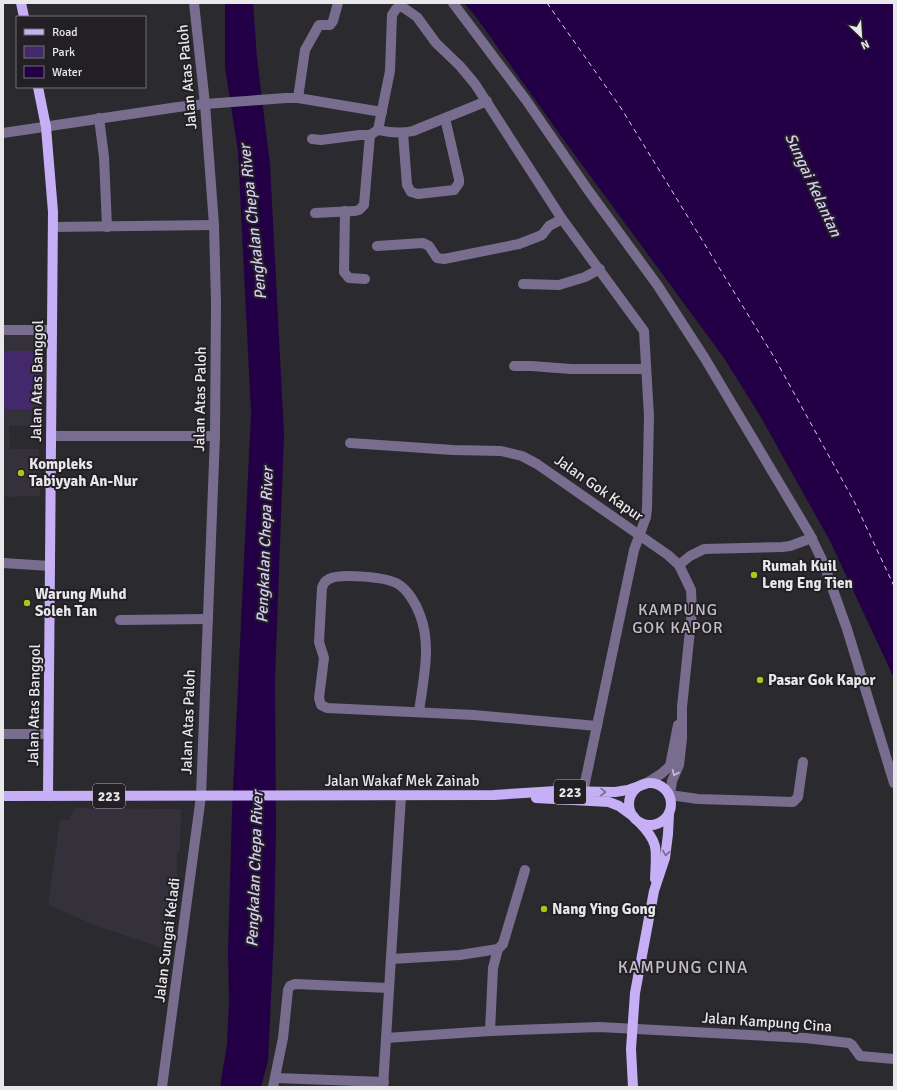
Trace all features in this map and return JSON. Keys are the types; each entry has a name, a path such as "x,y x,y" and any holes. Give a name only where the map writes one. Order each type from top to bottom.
{"main road":[{"path":"21,3 24,16"},
{"name":"Jalan Atas Banggol","path":"38,88 46,128 53,198 48,796"},
{"path":"645,784 650,783 662,786 670,796"},
{"name":"223","path":"645,784 638,787 633,792 629,804 630,811 650,834 655,845 654,890"},
{"name":"Jalan Wakaf Mek Zainab","path":"200,796 401,796 494,795 556,791 615,792 628,790 645,784"},
{"name":"Jalan Wakaf Mek Zainab","path":"494,795 603,802 620,806 637,820"},
{"name":"223","path":"3,796 200,796"},
{"name":"223","path":"633,1087 631,1049 637,977 654,890 665,858 669,814 671,808 670,796"},
{"path":"637,820 647,825 653,825 660,823 669,814"}],"street":[{"name":"Jalan Atas Paloh","path":"194,3 205,104 214,225 216,303 215,436 200,796"},
{"path":"298,98 305,50 320,25 330,26 338,3"},
{"path":"453,3 526,100 588,190 658,286 704,357 812,538 823,562 844,622 894,783"},
{"path":"315,213 359,210 364,205 374,133 382,112 390,71 392,15 401,4 417,16 436,43 460,66 475,84 562,219 644,331 649,416 646,517 638,534 634,550 583,792"},
{"path":"3,133 46,128 99,118 205,104 286,98 298,98 382,112"},
{"path":"312,139 320,140 374,133 396,134 414,131 487,101"},
{"path":"99,118 106,181 107,228"},
{"path":"403,133 407,185 411,192 418,194 454,190 459,183 459,179 445,118"},
{"path":"345,211 344,272 349,278 365,279"},
{"path":"377,246 423,243 429,246 437,258 444,259 519,244 542,235 549,226 562,219"},
{"path":"53,227 107,228 214,225"},
{"path":"523,284 560,285 585,277 600,269"},
{"path":"3,330 52,330"},
{"path":"514,366 571,369 646,369"},
{"path":"51,436 215,436"},
{"name":"Jalan Gok Kapur","path":"350,443 453,450 501,451 522,456 537,464 638,534 668,555 679,565 691,590 692,611 682,707 670,766 661,774 645,784"},
{"path":"679,565 690,556 704,549 782,547 790,546 812,538"},
{"path":"3,564 50,566"},
{"path":"419,712 427,642 425,629 420,614 406,591 397,583 372,577 340,576 327,579 322,588 319,642 324,658 319,698 321,705 327,708 533,719 597,726"},
{"path":"120,620 208,619"},
{"name":"Jalan Gok Kapur","path":"670,796 672,781 680,759 682,739 682,707"},
{"path":"3,734 48,734"},
{"path":"670,796 698,799 793,802 798,797 803,762"},
{"name":"Jalan Sungai Keladi","path":"162,1087 200,796"},
{"path":"389,988 295,984 290,986 288,990 283,1038 274,1082 384,1084 401,796"},
{"path":"490,1031 493,968 498,949 503,944 525,870"},
{"path":"391,959 460,955 498,949"},
{"name":"Jalan Kampung Cina","path":"386,1038 490,1031 599,1027 632,1028 805,1038 849,1043 860,1056 894,1060"}],"shaded area":[{"path":"42,332 40,425 9,426 10,449 39,449 40,496 3,497 3,333"},
{"path":"75,808 181,809 180,852 177,852 177,877 168,950 100,927 48,905 60,820 70,820 70,816"}],"green space":[{"path":"3,351 41,351 40,399 32,399 32,409 3,409"}],"water":[{"name":"Pengkalan Chepa River","path":"225,3 253,3 257,58 270,164 284,434 275,680 276,828 274,934 268,1061 261,1087 220,1087 227,1044 229,1002 228,951 232,812 251,413 238,151 225,68"},
{"name":"Sungai Kelantan","path":"464,3 894,3 894,678 830,541 759,414 724,358 566,143 476,17"}],"ferry route":[{"path":"547,3 621,108 774,357 855,503 894,586"}],"place":[{"name":"Kompleks Tabiyyah An-Nur","path":"21,473"},
{"name":"Rumah Kuil Leng Eng Tien","path":"754,575"},
{"name":"Warung Muhd Soleh Tan","path":"27,603"},
{"name":"Pasar Gok Kapor","path":"760,680"},
{"name":"Nang Ying Gong","path":"544,909"}],"district":[{"name":"KAMPUNG GOK KAPOR","path":"678,619"},
{"name":"KAMPUNG CINA","path":"683,967"}]}
